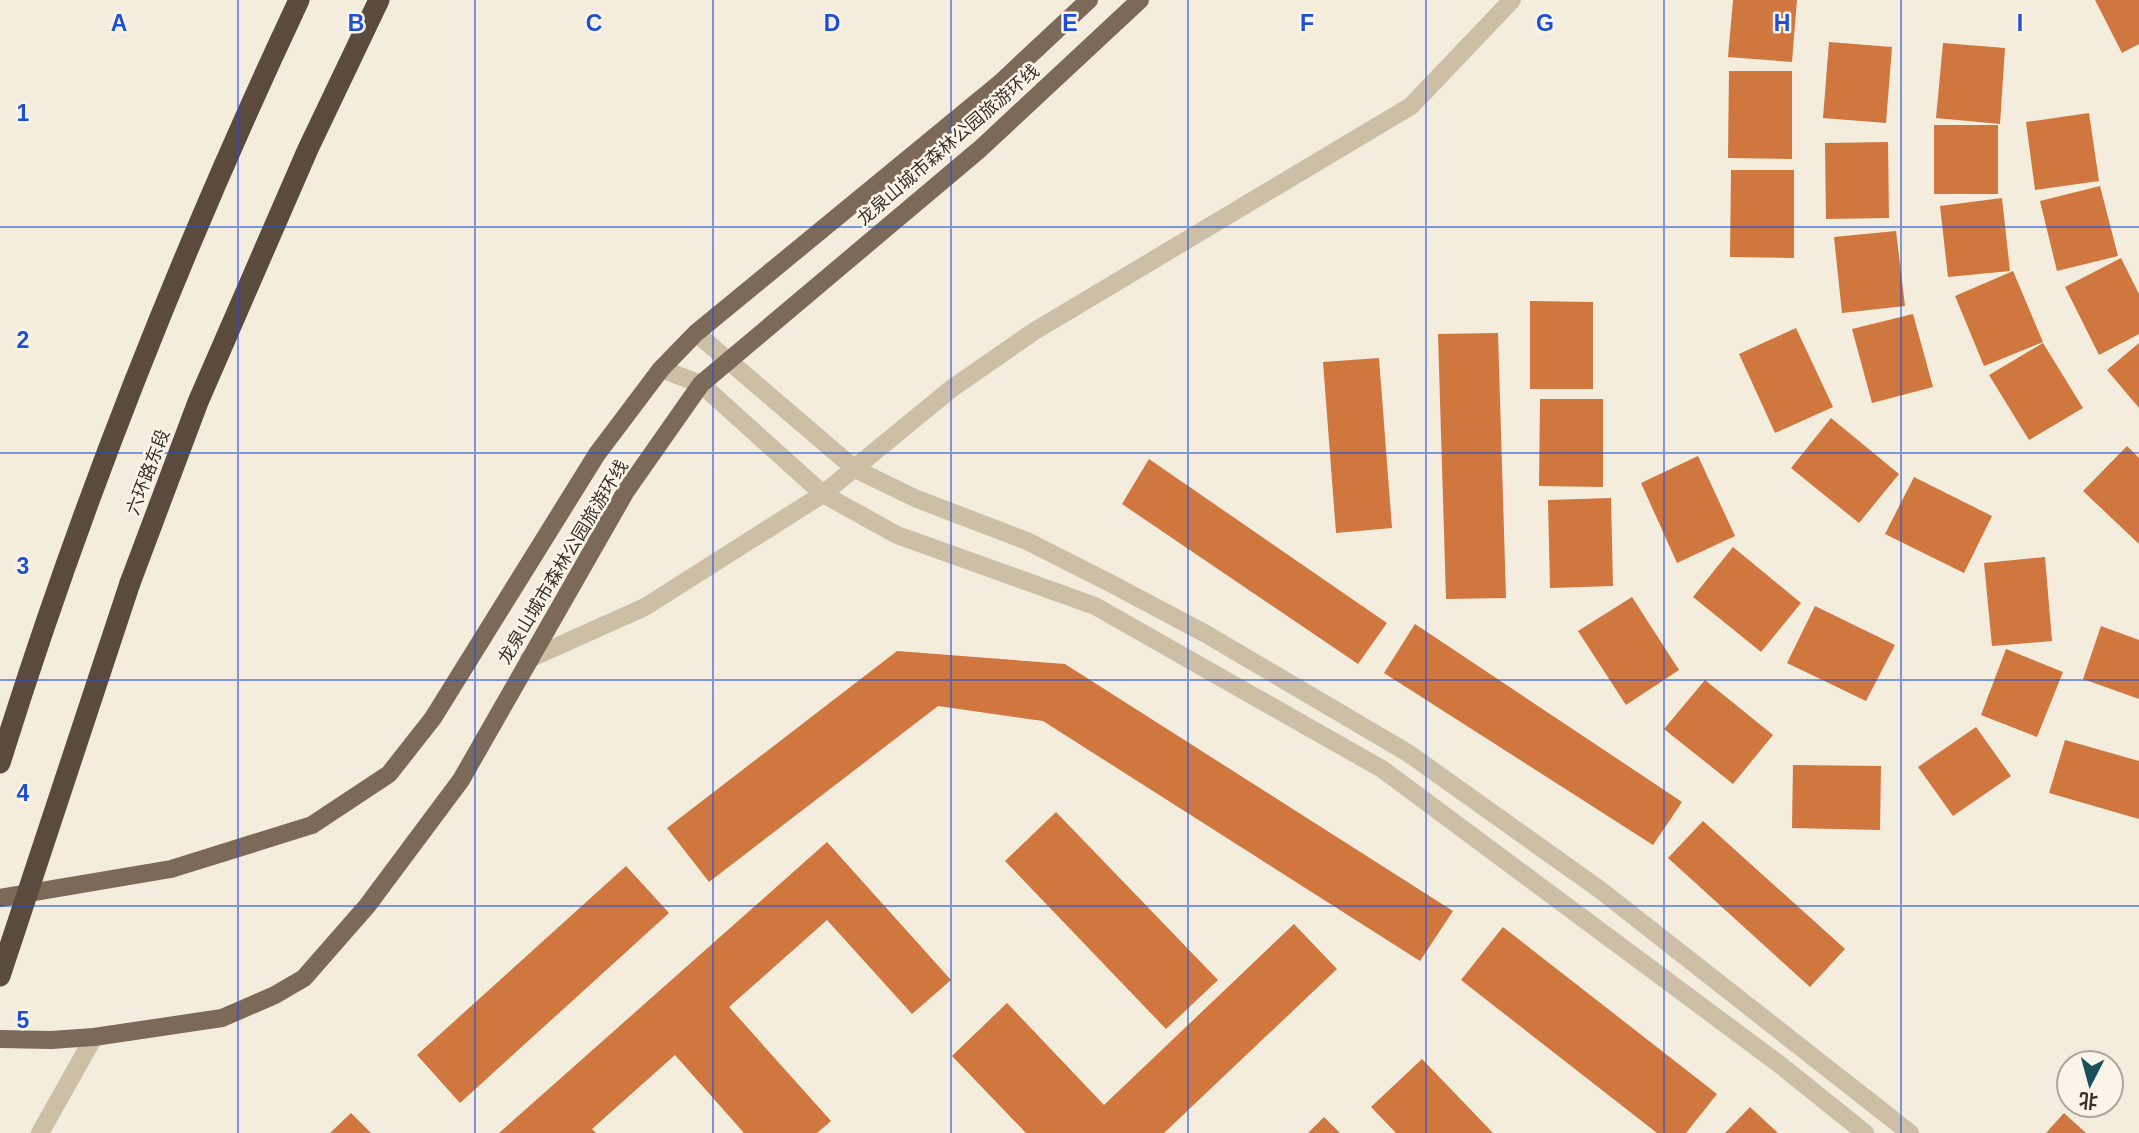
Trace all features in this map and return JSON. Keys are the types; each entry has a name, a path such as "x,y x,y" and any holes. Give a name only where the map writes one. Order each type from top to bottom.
{"highway":[{"path":"0,763 30,665 150,346 255,96 299,0"},
{"name":"六环路东段","path":"0,976 130,583 198,402 308,149 379,0"}],"main road":[{"name":"龙泉山城市森林公园旅游环线","path":"0,898 171,870 312,825 389,774 433,718 597,454 661,369 696,333 999,83 1089,0"},
{"name":"龙泉山城市森林公园旅游环线","path":"0,1039 94,1037 222,1018 275,995 304,978 367,906 461,780 626,491 701,384 979,149 1140,0"}],"street":[{"path":"529,659 645,607 823,494 951,389 1033,332 1411,107 1512,0"},
{"path":"696,333 855,469 917,499 1027,541 1098,577 1206,634 1408,753 1599,889 1910,1133"},
{"path":"661,369 701,384 823,494 897,535 1095,606 1382,768 1779,1064 1866,1133"},
{"path":"40,1133 94,1037"}],"building":[{"path":"1733,0 1797,0 1792,62 1728,57"},
{"path":"2095,0 2139,0 2139,44 2122,53"},
{"path":"1829,42 1892,47 1886,123 1823,118"},
{"path":"1943,43 2005,48 2000,124 1936,118"},
{"path":"1729,71 1792,71 1792,159 1728,158"},
{"path":"2089,113 2099,181 2035,190 2026,122"},
{"path":"1934,125 1998,125 1998,194 1934,194"},
{"path":"1888,142 1889,218 1826,219 1825,143"},
{"path":"1731,170 1794,170 1794,258 1730,257"},
{"path":"2100,186 2118,256 2057,271 2040,201"},
{"path":"2002,198 2010,271 1948,277 1940,206"},
{"path":"1896,231 1905,306 1842,313 1834,237"},
{"path":"2121,258 2139,294 2139,334 2099,355 2065,287"},
{"path":"2013,271 2043,342 1984,366 1955,296"},
{"path":"1530,301 1593,302 1593,389 1530,389"},
{"path":"1913,314 1933,387 1872,403 1852,329"},
{"path":"1796,328 1833,407 1775,433 1739,354"},
{"path":"1498,333 1506,598 1446,599 1438,334"},
{"path":"2043,343 2083,408 2029,440 1989,375"},
{"path":"2139,343 2139,408 2107,370"},
{"path":"1379,358 1392,528 1336,533 1323,362"},
{"path":"1540,399 1603,399 1603,487 1539,486"},
{"path":"1831,418 1899,474 1859,523 1791,468"},
{"path":"2127,446 2139,458 2139,544 2083,491"},
{"path":"1698,456 1735,536 1677,563 1641,483"},
{"path":"1149,459 1387,623 1358,664 1122,504"},
{"path":"1914,477 1992,516 1964,573 1885,534"},
{"path":"1611,498 1613,586 1550,588 1548,500"},
{"path":"1733,547 1801,603 1761,652 1693,597"},
{"path":"2045,557 2052,641 1992,646 1984,563"},
{"path":"1632,597 1679,670 1626,705 1578,631"},
{"path":"1815,606 1895,645 1866,701 1787,663"},
{"path":"1415,624 1682,802 1653,845 1384,673"},
{"path":"2101,626 2139,640 2139,699 2083,679"},
{"path":"2006,649 2063,672 2037,737 1981,715"},
{"path":"897,651 1065,664 1453,911 1420,961 1043,721 938,706 709,882 667,828"},
{"path":"1705,680 1773,735 1733,784 1664,729"},
{"path":"1976,727 2011,776 1953,816 1918,767"},
{"path":"2065,740 2139,761 2139,819 2049,793"},
{"path":"1793,765 1881,766 1880,830 1792,828"},
{"path":"1056,812 1218,980 1166,1029 1005,861"},
{"path":"1703,821 1845,949 1810,987 1668,858"},
{"path":"827,842 951,980 912,1014 827,920 729,1007 831,1121 817,1133 744,1133 675,1055 592,1129 596,1133 499,1133"},
{"path":"626,866 669,913 460,1103 417,1055"},
{"path":"1294,924 1337,969 1164,1133 1026,1133 952,1056 1007,1003 1104,1105"},
{"path":"1503,927 1717,1094 1686,1133 1657,1133 1461,980"},
{"path":"1422,1059 1493,1133 1396,1133 1371,1107"},
{"path":"1750,1107 1778,1133 1725,1133"},
{"path":"351,1113 371,1133 330,1133"},
{"path":"1324,1117 1340,1133 1308,1133"},
{"path":"2059,1119 2071,1119 2086,1133 2046,1133"}]}
